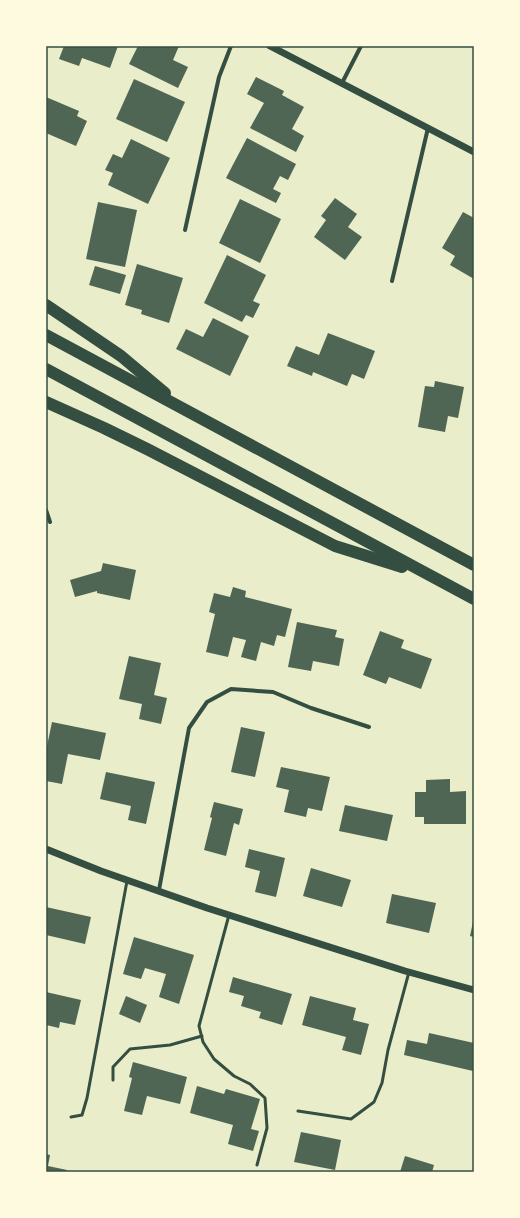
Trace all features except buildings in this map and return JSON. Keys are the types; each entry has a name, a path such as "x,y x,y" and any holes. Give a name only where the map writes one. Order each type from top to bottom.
{"highway":[{"path":"46,305 120,356 184,410"},
{"path":"46,335 474,565"},
{"path":"46,369 428,575 474,598"},
{"path":"46,402 141,446 335,546 428,575"}],"street":[{"path":"185,230 219,77 231,46"},
{"path":"270,46 474,152"},
{"path":"342,83 361,46"},
{"path":"392,281 428,128"},
{"path":"46,510 50,522"},
{"path":"159,890 189,728 207,702 231,689 273,692 311,708 369,727"},
{"path":"46,849 101,871 229,915 408,972 474,990"}],"lane":[{"path":"71,1117 82,1115 87,1098 128,880"},
{"path":"229,915 199,1026 203,1042 214,1059 234,1076 250,1084 265,1098 267,1128 257,1165"},
{"path":"298,1111 351,1119 374,1102 382,1083 388,1050 408,972"},
{"path":"113,1080 113,1067 130,1049 170,1045 202,1036"}]}
